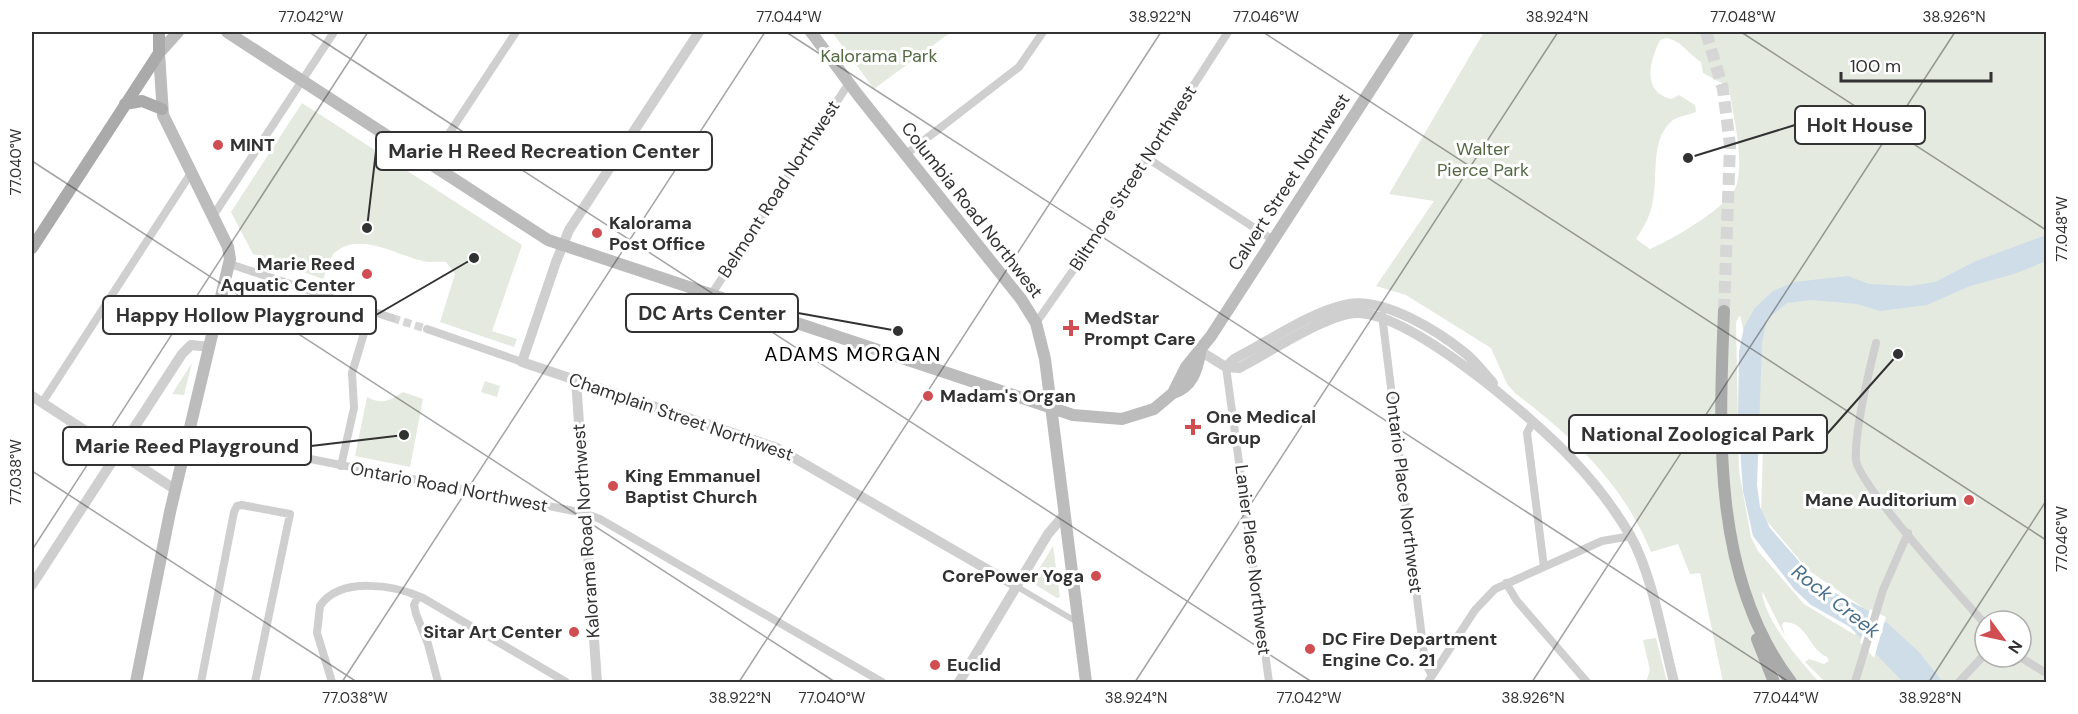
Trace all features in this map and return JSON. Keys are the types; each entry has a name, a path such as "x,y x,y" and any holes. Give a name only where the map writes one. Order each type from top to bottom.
{"main road":[{"path":"136,682 176,490 230,264 229,251 162,109 159,32"},
{"path":"32,248 159,53 178,32"},
{"path":"227,32 542,237 562,246 1050,407"},
{"name":"Columbia Road Northwest","path":"811,32 1021,299 1036,323 1045,359 1086,682"},
{"name":"Calvert Street Northwest","path":"1050,407 1088,418 1122,419 1148,412 1173,393 1186,367 1200,351 1408,32"},
{"path":"125,104 142,101 162,109"},
{"path":"1724,311 1720,411 1722,466 1737,559 1759,646 1773,682"},
{"path":"1749,606 1771,655 1791,682"}],"street":[{"path":"213,216 334,32"},
{"path":"429,164 516,32"},
{"path":"522,362 569,230 699,32"},
{"path":"906,155 1019,67 1042,32"},
{"name":"Biltmore Street Northwest","path":"1036,323 1228,32"},
{"name":"Belmont Road Northwest","path":"711,295 849,83"},
{"path":"1147,158 1273,240"},
{"path":"42,403 191,173"},
{"path":"230,264 392,318"},
{"path":"1226,368 1234,359 1316,316 1351,304 1381,306 1405,316 1447,341 1476,364 1497,392"},
{"name":"Ontario Place Northwest","path":"1381,306 1425,662 1430,679"},
{"path":"341,466 354,408 352,373 371,310"},
{"path":"1200,351 1226,368 1239,368 1343,315 1369,314 1383,318 1422,339 1497,392 1586,474 1631,536 1643,564 1674,682"},
{"name":"Champlain Street Northwest","path":"427,329 784,451 1078,622"},
{"path":"1876,343 1857,443 1856,461 1872,493 1973,610"},
{"path":"32,585 185,351 191,345 210,347"},
{"path":"1463,368 1476,364"},
{"name":"Lanier Place Northwest","path":"1226,368 1269,682"},
{"name":"Kalorama Road Northwest","path":"576,380 597,682"},
{"path":"32,396 176,490"},
{"path":"1532,423 1527,433 1544,567"},
{"name":"Ontario Road Northwest","path":"189,435 584,513 600,519 882,682"},
{"path":"201,682 234,512 242,505 290,514 255,682"},
{"path":"959,682 1048,534 1064,515"},
{"path":"1855,682 1883,590 1908,533"},
{"path":"1430,679 1475,610 1491,591 1602,541 1631,536"},
{"path":"1506,583 1517,601 1587,682"},
{"path":"332,682 317,626 318,610 327,598 336,592 357,587 388,588 418,596 566,682"},
{"path":"418,596 414,605 416,614 428,644 438,682"},
{"path":"2033,665 2046,673"},
{"path":"1959,682 1973,667"}],"green space":[{"name":"Kalorama Park","path":"832,32 951,32 874,89"},
{"name":"Walter Pierce Park","path":"1484,32 2046,32 2046,682 1825,682 1805,662 1809,659 1824,664 1829,661 1827,657 1816,648 1798,626 1792,623 1784,622 1782,625 1785,636 1762,591 1764,602 1776,627 1793,652 1819,682 1723,682 1700,573 1690,574 1678,544 1651,552 1626,504 1611,483 1576,444 1507,384 1491,348 1406,295 1376,286 1434,201 1389,194","holes":["1667,38 1701,62 1703,73 1729,87 1739,148 1739,173 1737,184 1724,202 1685,231 1650,249 1636,239 1647,221 1652,205 1656,157 1661,137 1673,120 1696,112 1695,105 1679,95 1671,99 1662,95 1655,89 1652,82 1651,66 1660,40","1740,315 1754,375 1763,445 1761,514 1808,570 1862,607 1855,635 1804,604 1758,551 1751,537 1739,471 1736,322"]},
{"path":"302,103 522,245 492,331 517,339 514,347 440,322 455,274 446,262 426,262 377,246 354,244 343,247 333,254 323,279 253,254 231,212"},
{"path":"192,363 184,395 172,394"},
{"path":"485,381 500,386 497,397 481,392"},
{"path":"403,392 423,399 410,467 355,456 367,397 385,401"},
{"path":"1053,546 1060,597 1057,598 1031,582"},
{"path":"1656,638 1667,682 1646,682 1650,670 1643,640"}],"water":[{"name":"Rock Creek","path":"2046,235 2046,261 2014,274 1970,286 1927,305 1880,311 1857,304 1811,300 1787,303 1767,319 1762,343 1757,485 1760,507 1770,528 1819,584 1883,619 1919,652 1943,682 1903,682 1850,627 1811,605 1794,589 1753,536 1743,491 1738,417 1739,352 1744,327 1755,308 1773,291 1794,282 1848,276 1869,284 1910,286 1935,282 1976,261"}],"pier":[{"path":"1870,609 1886,617 1874,658 1860,642"}],"tunnel":[{"path":"1706,32 1723,89 1730,145 1724,311"},
{"path":"392,318 427,329"}],"place":[{"name":"MINT","path":"218,145"},
{"name":"Holt House","path":"1688,158"},
{"name":"Marie H Reed Recreation Center","path":"367,228"},
{"name":"Kalorama Post Office","path":"597,233"},
{"name":"Happy Hollow Playground","path":"474,258"},
{"name":"Marie Reed Aquatic Center","path":"367,274"},
{"name":"MedStar Prompt Care","path":"1071,328"},
{"name":"DC Arts Center","path":"898,331"},
{"name":"National Zoological Park","path":"1898,354"},
{"name":"Madam's Organ","path":"928,396"},
{"name":"One Medical Group","path":"1193,427"},
{"name":"Marie Reed Playground","path":"404,435"},
{"name":"King Emmanuel Baptist Church","path":"613,486"},
{"name":"Mane Auditorium","path":"1969,500"},
{"name":"CorePower Yoga","path":"1096,576"},
{"name":"Sitar Art Center","path":"574,632"},
{"name":"DC Fire Department Engine Co. 21","path":"1310,649"},
{"name":"Euclid","path":"935,665"}],"district":[{"name":"ADAMS MORGAN","path":"853,354"}]}
